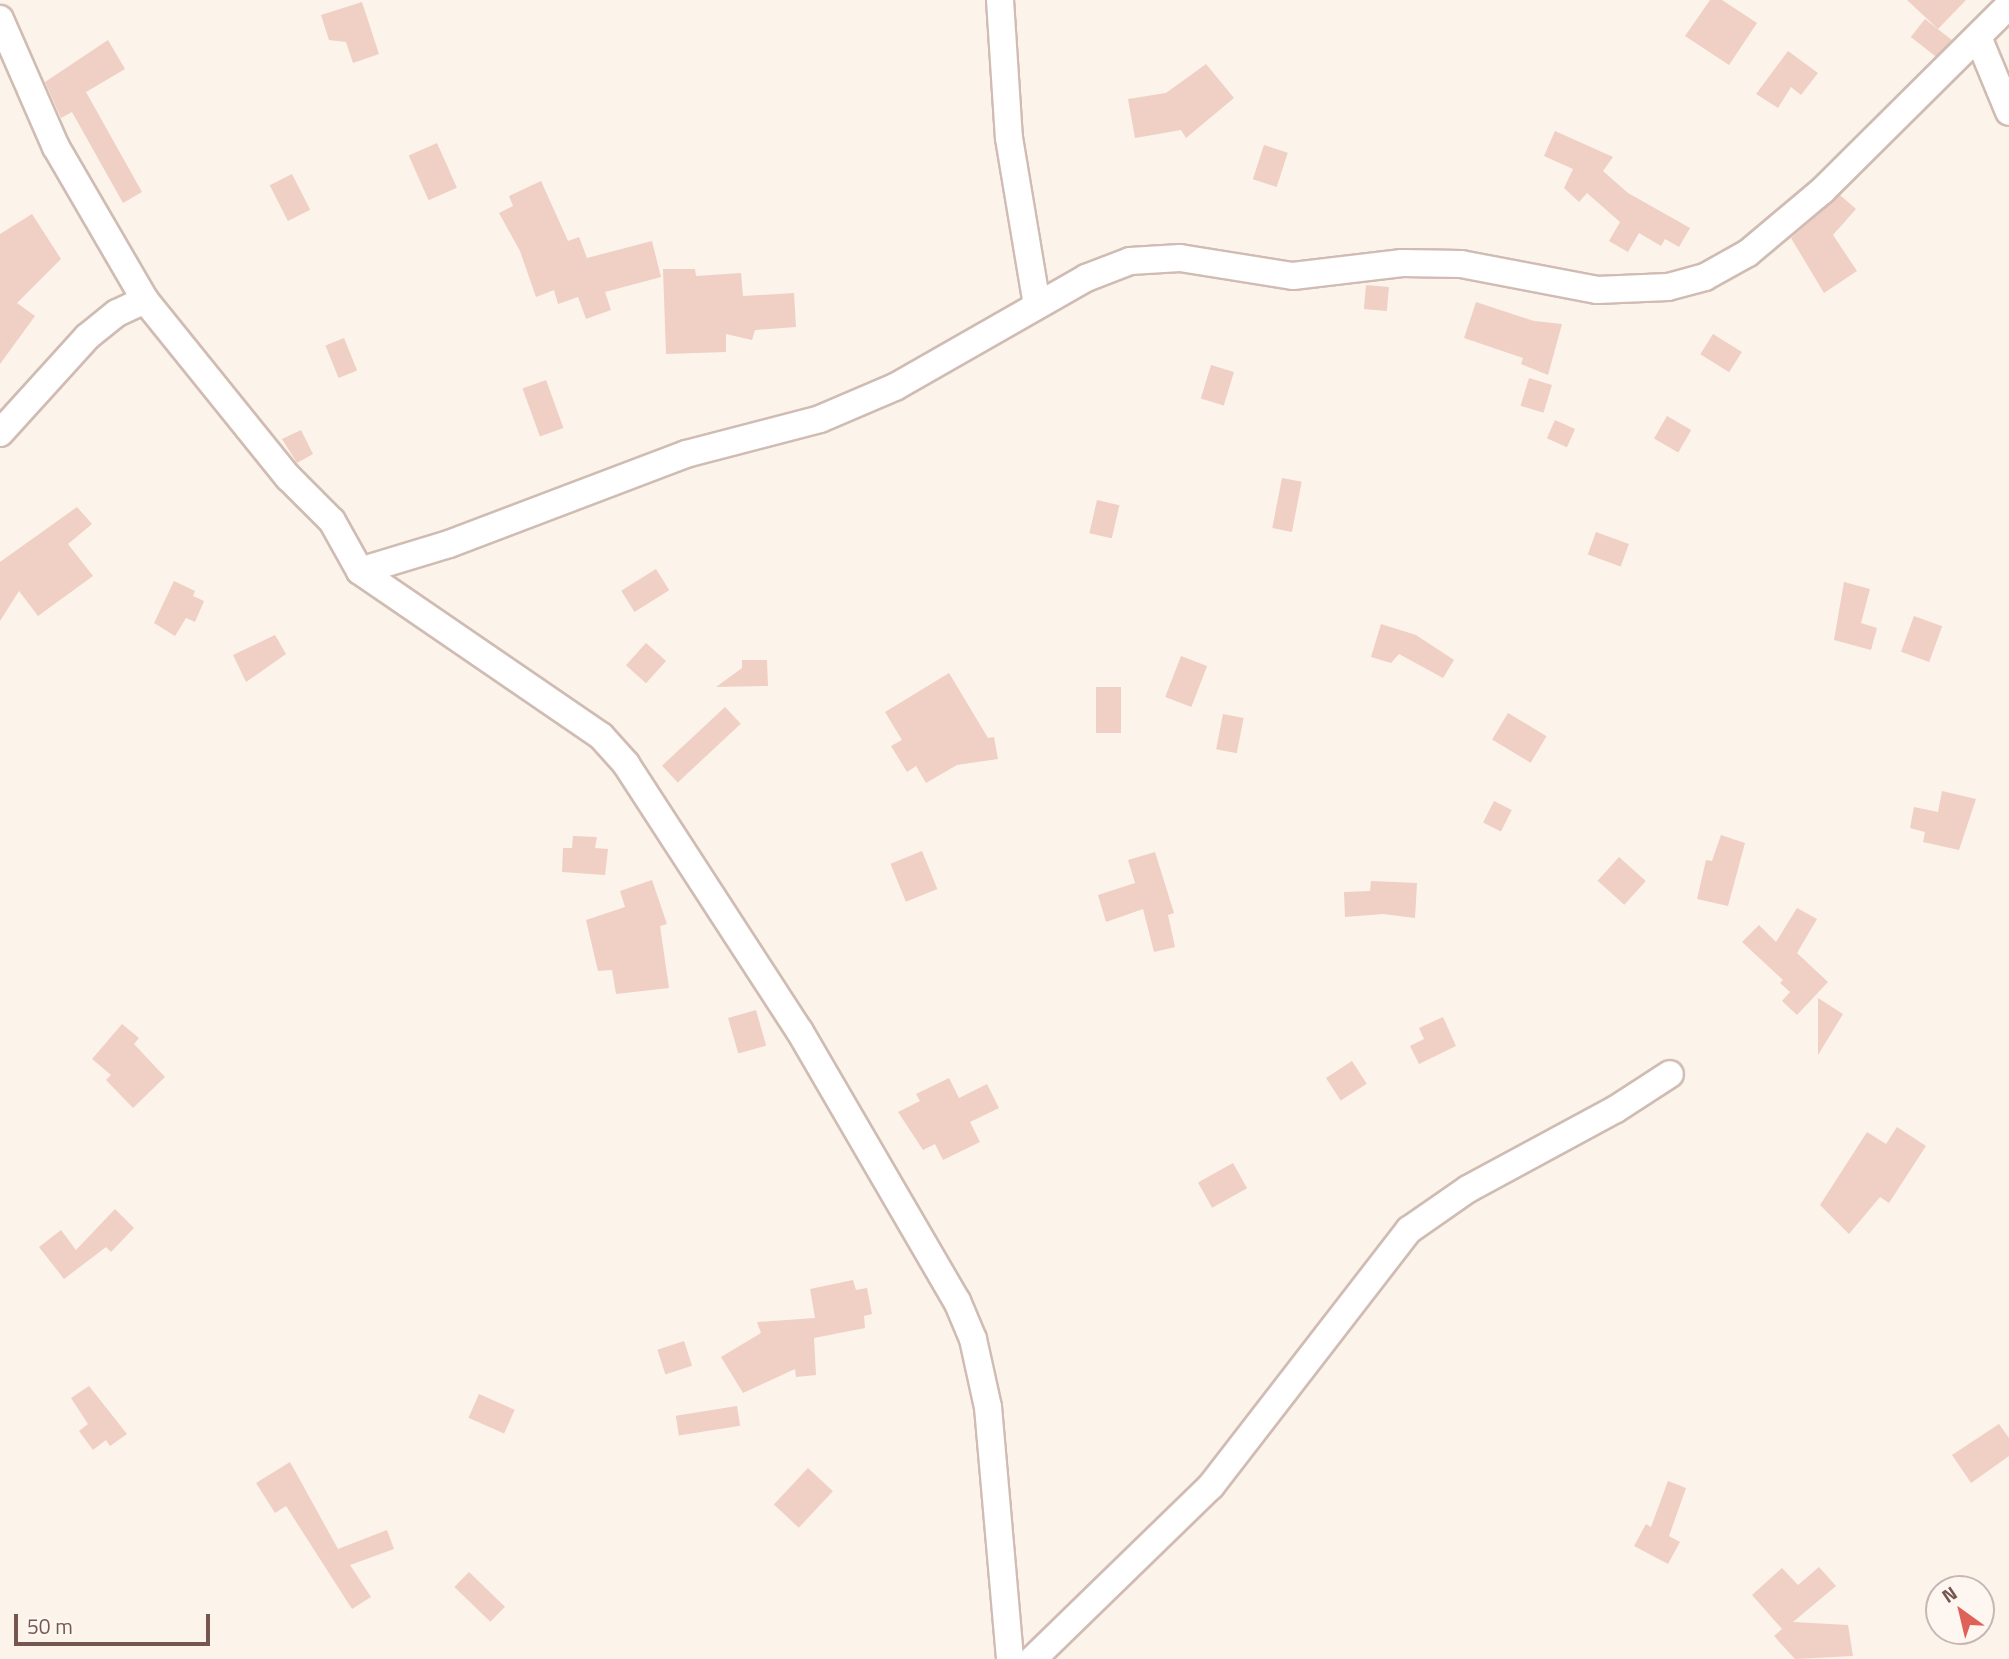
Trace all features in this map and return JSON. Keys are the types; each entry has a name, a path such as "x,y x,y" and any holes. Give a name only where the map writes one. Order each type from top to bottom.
{"street":[{"path":"1000,0 1009,138 1037,304"},
{"path":"360,571 449,544 686,454 821,419 895,387 1037,304 1086,278 1130,261 1180,258 1293,276 1402,263 1461,264 1597,290 1668,287 1704,277 1748,253 1822,191 2009,5"},
{"path":"0,19 56,147 145,300 288,477 332,521 360,571 568,709 601,736 657,809 799,1030 957,1301 973,1339 988,1407 1010,1659"},
{"path":"1978,37 2009,112"},
{"path":"0,433 88,337 117,313 145,300"},
{"path":"1033,1659 1211,1486 1409,1230 1468,1189 1616,1108 1670,1074"}],"building":[{"path":"1710,0 1722,0 1757,23 1729,65 1685,36"},
{"path":"1907,0 1966,0 1938,29"},
{"path":"362,2 379,54 353,63 346,42 329,40 321,15"},
{"path":"1925,19 1952,40 1938,58 1911,37"},
{"path":"108,40 125,69 86,92 142,192 123,203 72,112 61,118 45,82"},
{"path":"1788,51 1818,73 1801,95 1791,87 1778,108 1756,94"},
{"path":"1206,64 1234,98 1186,138 1181,130 1135,138 1128,99 1166,93"},
{"path":"1555,131 1613,157 1603,171 1628,193 1690,228 1679,247 1665,239 1661,246 1639,233 1628,252 1609,241 1620,222 1587,193 1579,202 1564,188 1573,169 1544,156"},
{"path":"437,143 457,188 429,200 409,156"},
{"path":"1264,145 1288,153 1277,187 1253,179"},
{"path":"292,174 310,210 288,221 270,185"},
{"path":"541,181 568,241 579,237 587,258 652,241 661,277 605,292 611,310 586,319 578,297 558,304 554,290 536,297 520,251 499,213 513,206 509,196"},
{"path":"1840,195 1856,209 1833,235 1857,271 1824,293 1791,238"},
{"path":"32,214 61,259 17,303 35,316 0,364 0,234"},
{"path":"663,269 695,269 696,276 741,273 743,296 794,293 796,327 755,330 752,340 726,334 726,352 666,354"},
{"path":"1366,285 1389,287 1387,311 1364,309"},
{"path":"1476,302 1534,321 1562,324 1548,375 1521,364 1523,358 1464,338"},
{"path":"1713,334 1742,352 1729,372 1700,354"},
{"path":"344,338 357,370 339,378 325,345"},
{"path":"1211,365 1234,372 1224,405 1201,398"},
{"path":"1529,378 1552,385 1543,413 1521,406"},
{"path":"546,380 563,428 540,436 523,389"},
{"path":"1667,416 1691,430 1678,453 1654,439"},
{"path":"1555,420 1575,429 1567,447 1547,438"},
{"path":"301,430 313,454 297,463 282,439"},
{"path":"1282,478 1302,482 1292,532 1272,528"},
{"path":"1097,500 1119,505 1112,538 1089,533"},
{"path":"77,507 92,524 68,544 93,576 38,616 19,591 0,621 0,562"},
{"path":"1596,532 1629,544 1621,567 1588,555"},
{"path":"656,569 669,590 634,612 621,591"},
{"path":"174,581 195,591 193,596 204,601 195,622 186,618 175,636 154,623"},
{"path":"1844,582 1870,589 1861,623 1877,628 1871,650 1834,640"},
{"path":"1914,616 1942,626 1929,662 1901,652"},
{"path":"1381,624 1416,635 1454,660 1443,678 1399,654 1391,663 1371,657"},
{"path":"275,635 286,654 246,682 233,655"},
{"path":"646,643 666,661 646,683 626,665"},
{"path":"1181,656 1207,666 1191,707 1165,697"},
{"path":"742,660 767,660 768,686 716,687 742,668"},
{"path":"949,673 988,738 994,737 998,759 957,765 926,783 916,766 907,772 891,746 902,740 885,712"},
{"path":"1096,687 1121,687 1121,733 1096,733"},
{"path":"725,707 741,724 678,782 662,766"},
{"path":"1508,713 1547,736 1531,763 1492,740"},
{"path":"1223,714 1244,718 1237,753 1216,749"},
{"path":"1942,791 1976,799 1959,850 1923,842 1925,832 1910,828 1914,807 1938,812"},
{"path":"1494,801 1512,810 1501,831 1483,822"},
{"path":"1721,835 1745,843 1728,906 1697,899 1706,860 1712,861"},
{"path":"573,836 597,837 595,848 608,849 605,875 562,872 563,848 572,848"},
{"path":"922,851 937,889 906,902 890,864"},
{"path":"1155,852 1174,913 1168,915 1175,947 1154,952 1143,909 1106,922 1098,895 1135,883 1128,860"},
{"path":"1619,857 1646,881 1624,905 1598,881"},
{"path":"652,880 667,924 660,926 669,988 616,994 612,970 598,971 586,920 625,907 620,891"},
{"path":"1371,881 1417,883 1415,918 1383,914 1345,917 1344,892 1370,891"},
{"path":"1797,908 1817,919 1797,953 1828,982 1797,1015 1782,1001 1790,992 1780,983 1783,980 1742,942 1759,925 1776,942"},
{"path":"1818,998 1843,1014 1818,1055"},
{"path":"756,1010 766,1046 738,1054 728,1018"},
{"path":"1443,1017 1456,1046 1419,1064 1410,1046 1424,1039 1419,1028"},
{"path":"122,1024 139,1038 134,1044 165,1077 133,1108 106,1080 111,1075 92,1059"},
{"path":"1352,1061 1367,1084 1341,1101 1326,1078"},
{"path":"949,1078 959,1098 987,1084 999,1108 970,1122 980,1142 943,1160 935,1144 923,1150 898,1112 920,1101 916,1094"},
{"path":"1897,1127 1926,1146 1889,1203 1880,1197 1849,1234 1820,1205 1867,1132 1886,1144"},
{"path":"1233,1163 1247,1188 1212,1208 1198,1182"},
{"path":"115,1209 134,1228 111,1252 106,1247 64,1279 39,1247 61,1230 76,1250"},
{"path":"853,1280 856,1290 867,1288 872,1314 864,1316 865,1328 814,1338 816,1375 796,1377 795,1369 743,1393 721,1357 761,1333 757,1322 815,1318 810,1289"},
{"path":"684,1341 692,1366 665,1374 657,1350"},
{"path":"89,1386 127,1434 110,1446 106,1440 93,1450 79,1431 88,1424 71,1398"},
{"path":"479,1394 515,1410 504,1434 468,1418"},
{"path":"737,1406 740,1426 679,1435 676,1416"},
{"path":"1999,1424 2009,1438 2009,1456 1971,1483 1952,1455"},
{"path":"290,1462 338,1549 387,1530 394,1549 350,1565 371,1597 352,1609 286,1506 275,1513 256,1483"},
{"path":"808,1468 833,1491 799,1528 774,1505"},
{"path":"1668,1481 1686,1488 1669,1536 1680,1542 1668,1564 1634,1546 1646,1524 1651,1527"},
{"path":"1819,1567 1836,1586 1793,1622 1848,1625 1853,1656 1795,1659 1774,1636 1782,1629 1752,1595 1782,1568 1798,1585"},
{"path":"469,1572 505,1607 490,1622 454,1587"}]}
